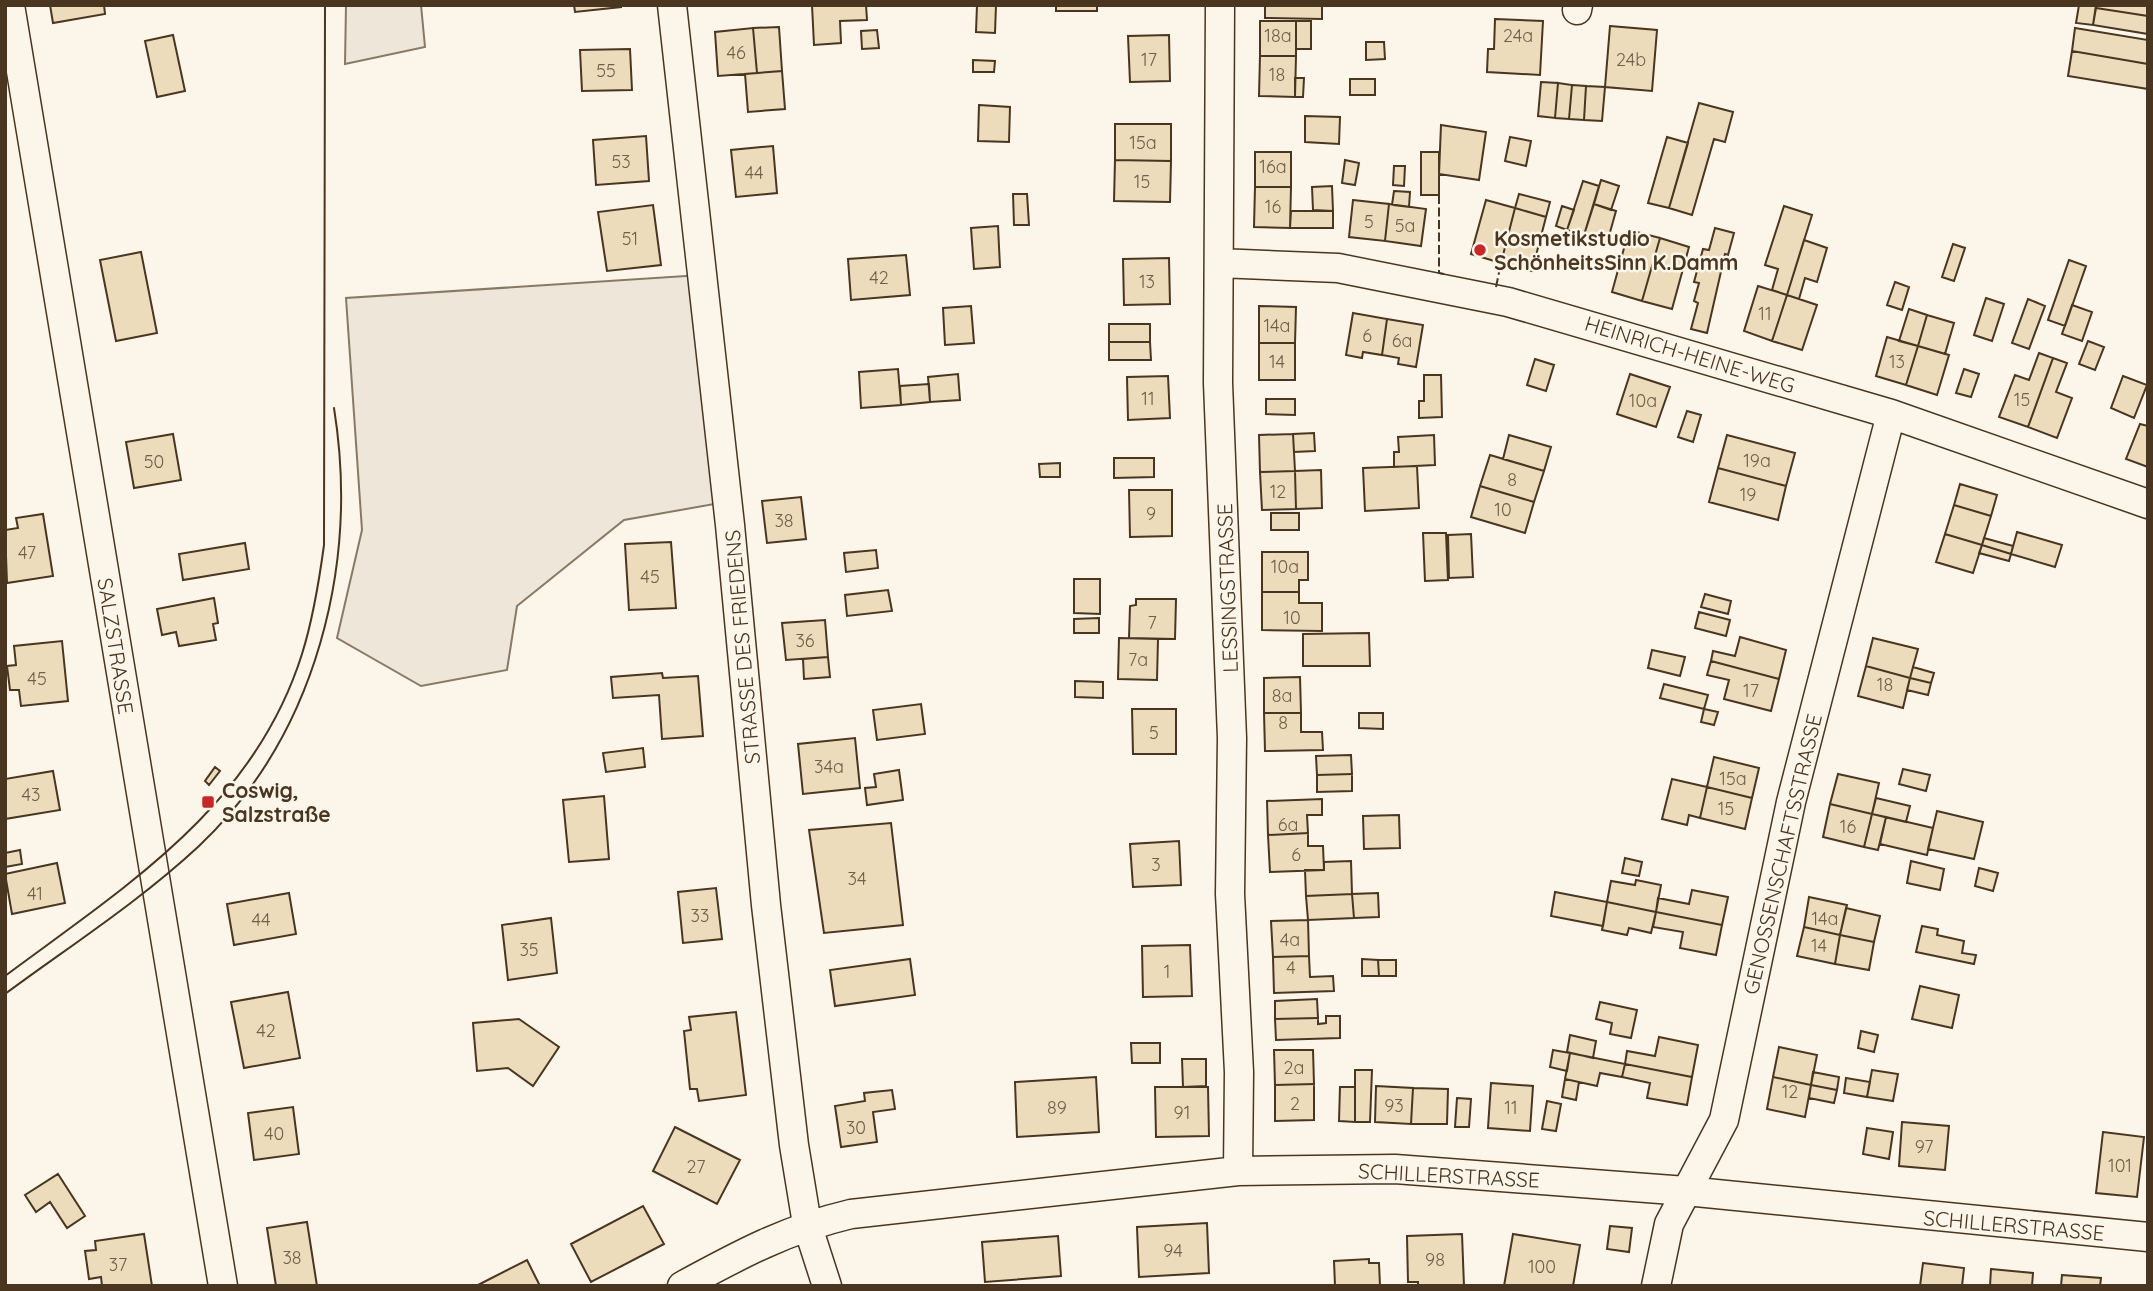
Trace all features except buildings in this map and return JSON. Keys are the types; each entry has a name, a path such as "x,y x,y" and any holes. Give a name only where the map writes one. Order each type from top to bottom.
{"street":[{"name":"SALZSTRASSE","path":"10,5 223,1286"},
{"name":"STRASSE DES FRIEDENS","path":"672,5 730,525 766,905 795,1156 807,1224 827,1286"},
{"name":"LESSINGSTRASSE","path":"1220,5 1217,383 1232,738 1230,894 1239,1072 1238,1171"},
{"name":"HEINRICH-HEINE-WEG","path":"1219,263 1338,268 1459,290 1673,348 1891,414 2148,504"},
{"name":"GENOSSENSCHAFTSSTRASSE","path":"1656,1286 1669,1224 1724,1120 1791,802 1891,414"},
{"name":"SCHILLERSTRASSE","path":"682,1286 773,1237 807,1224 851,1214 1238,1171 1395,1168 1686,1191 2148,1237"}],"shaded area":[{"path":"346,5 421,5 425,47 345,64"},
{"path":"701,275 720,503 624,520 517,606 507,670 421,686 337,638 362,530 346,298"}],"tram line":[{"path":"5,976 139,875 181,839 219,799 252,756 280,708 302,654 324,545 325,5"},
{"path":"5,994 129,904 199,846 240,801 273,752 300,699 320,644 333,586 340,526 340,467 334,408"}],"fence":[{"path":"1439,195 1439,273 1444,274"},
{"path":"1496,287 1501,263"}],"place":[{"name":"Kosmetikstudio SchönheitsSinn K.Damm","path":"1480,250"},
{"name":"Coswig, Salzstraße","path":"208,802"}]}
